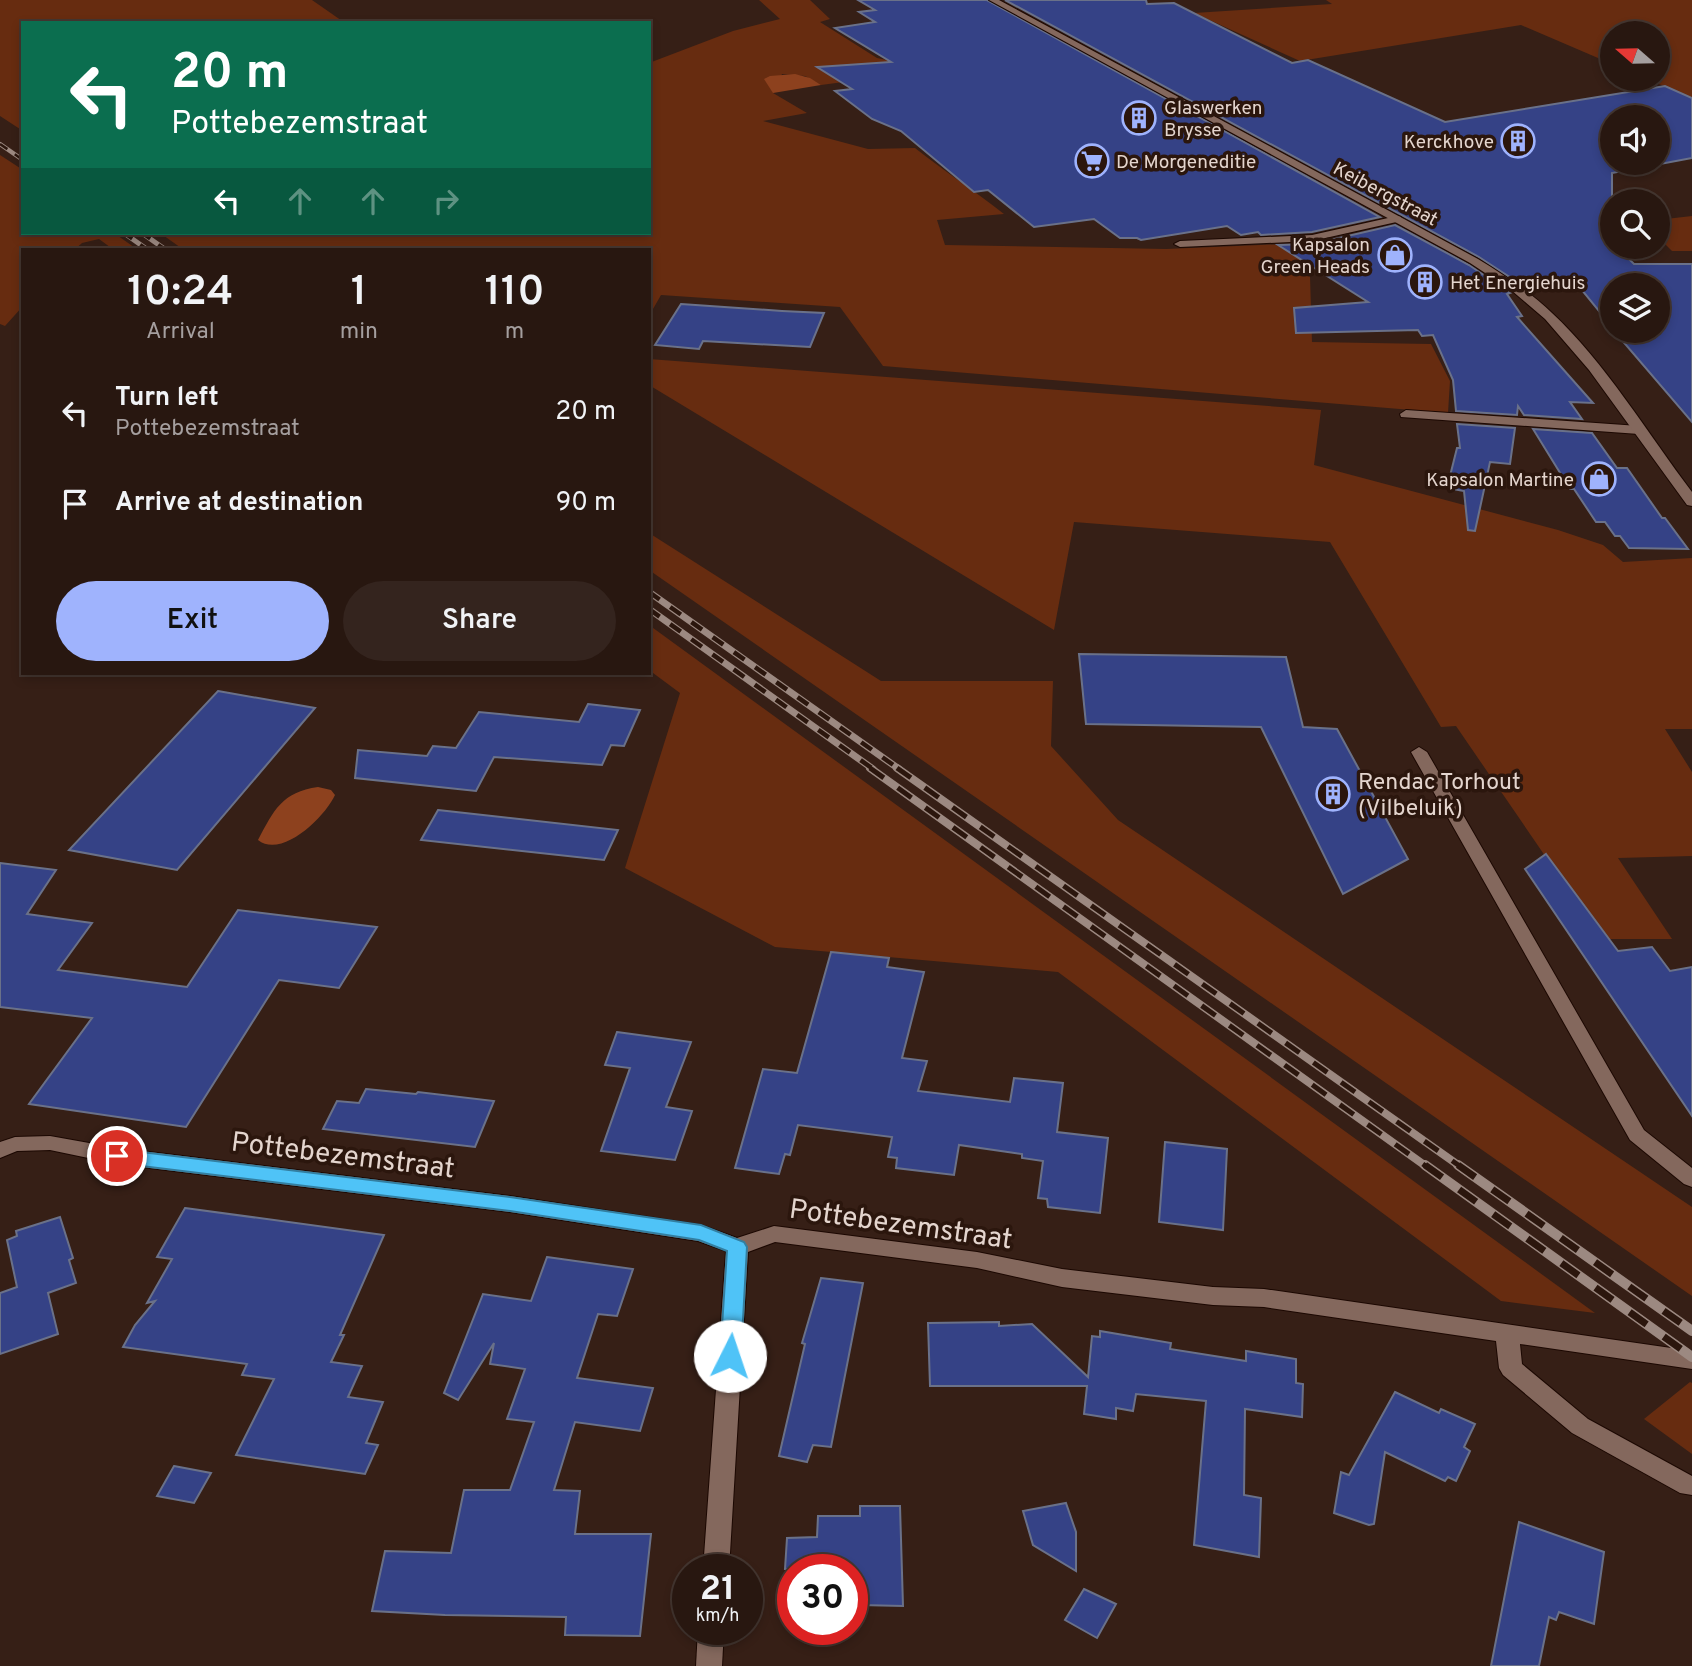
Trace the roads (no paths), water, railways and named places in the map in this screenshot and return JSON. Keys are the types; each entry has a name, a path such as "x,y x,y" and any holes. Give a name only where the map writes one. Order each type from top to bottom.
{"street":[{"name":"Keibergstraat","path":"993,0 1474,261 1515,288 1549,316 1593,367 1692,502"},
{"path":"1180,244 1312,238 1397,219"},
{"path":"1406,414 1639,430"},
{"path":"1419,752 1637,1135 1692,1179"},
{"name":"Pottebezemstraat","path":"0,1150 15,1144 50,1143 117,1156 606,1218 701,1233 737,1247 774,1234 977,1260 1062,1278 1213,1296 1264,1298 1692,1360"},
{"path":"717,1554 737,1247"},
{"path":"1507,1332 1511,1368 1531,1385 1580,1426 1689,1486"},
{"path":"709,1666 710,1645"}],"railway":[{"path":"0,144 21,159"},
{"path":"127,235 145,248"},
{"path":"145,235 163,248"},
{"path":"651,593 899,769"},
{"path":"651,610 873,769"},
{"path":"870,768 1427,1167"},
{"path":"897,768 1461,1167"},
{"path":"1425,1165 1692,1357"},
{"path":"1458,1165 1692,1331"}],"place":[{"name":"Glaswerken Brysse","path":"1139,118"},
{"name":"Kerckhove","path":"1518,141"},
{"name":"De Morgeneditie","path":"1092,161"},
{"name":"Kapsalon Green Heads","path":"1395,255"},
{"name":"Het Energiehuis","path":"1425,282"},
{"name":"Kapsalon Martine","path":"1599,479"},
{"name":"Rendac Torhout (Vilbeluik)","path":"1333,794"}]}
